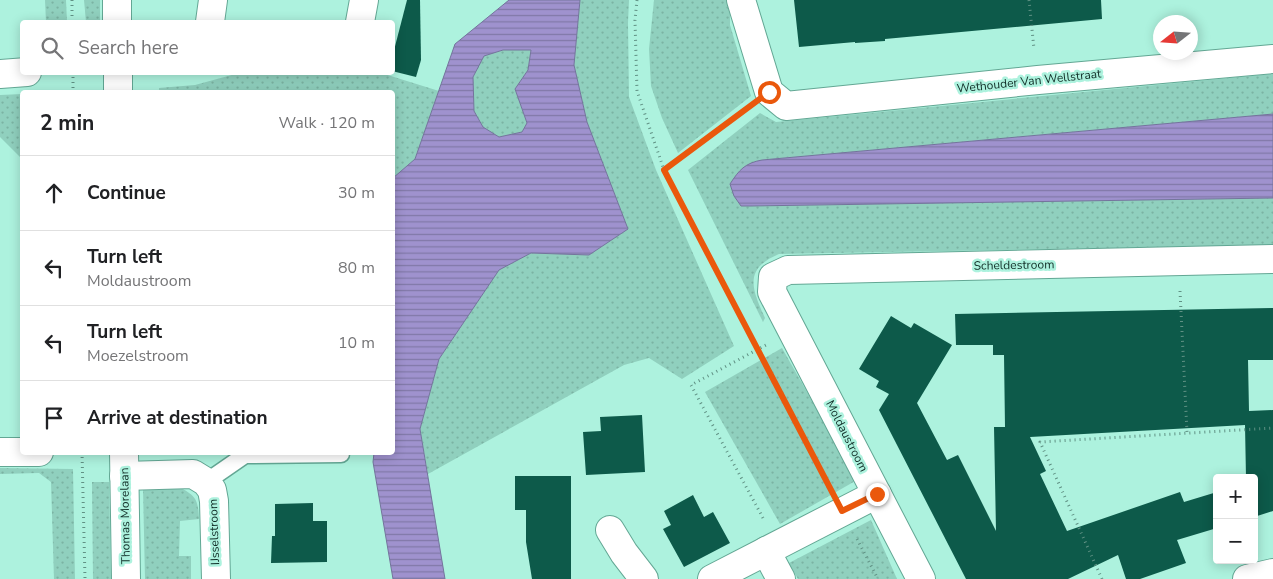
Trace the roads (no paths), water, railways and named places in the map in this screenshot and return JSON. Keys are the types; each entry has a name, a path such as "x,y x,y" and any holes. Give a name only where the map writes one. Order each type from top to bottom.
{"street":[{"path":"117,0 117,20"},
{"path":"210,20 213,0"},
{"path":"360,20 364,0"},
{"name":"Wethouder Van Wellstraat","path":"741,0 778,99 1038,80 1273,58"},
{"path":"0,74 20,73"},
{"path":"118,75 118,90"},
{"name":"Scheldestroom","path":"772,292 773,277 788,270 1273,259"},
{"name":"Moldaustroom","path":"772,292 922,579"},
{"path":"0,452 20,452"},
{"name":"IJsselstroom","path":"124,464 193,474 206,482 212,490 214,501 216,579"},
{"name":"Thomas Morelaan","path":"124,464 126,579"},
{"path":"712,579 877,494"},
{"path":"610,530 624,553 644,579"},
{"path":"772,548 780,579"},
{"path":"1247,579 1273,573"}],"lane":[{"path":"206,482 232,459 245,455"}]}
